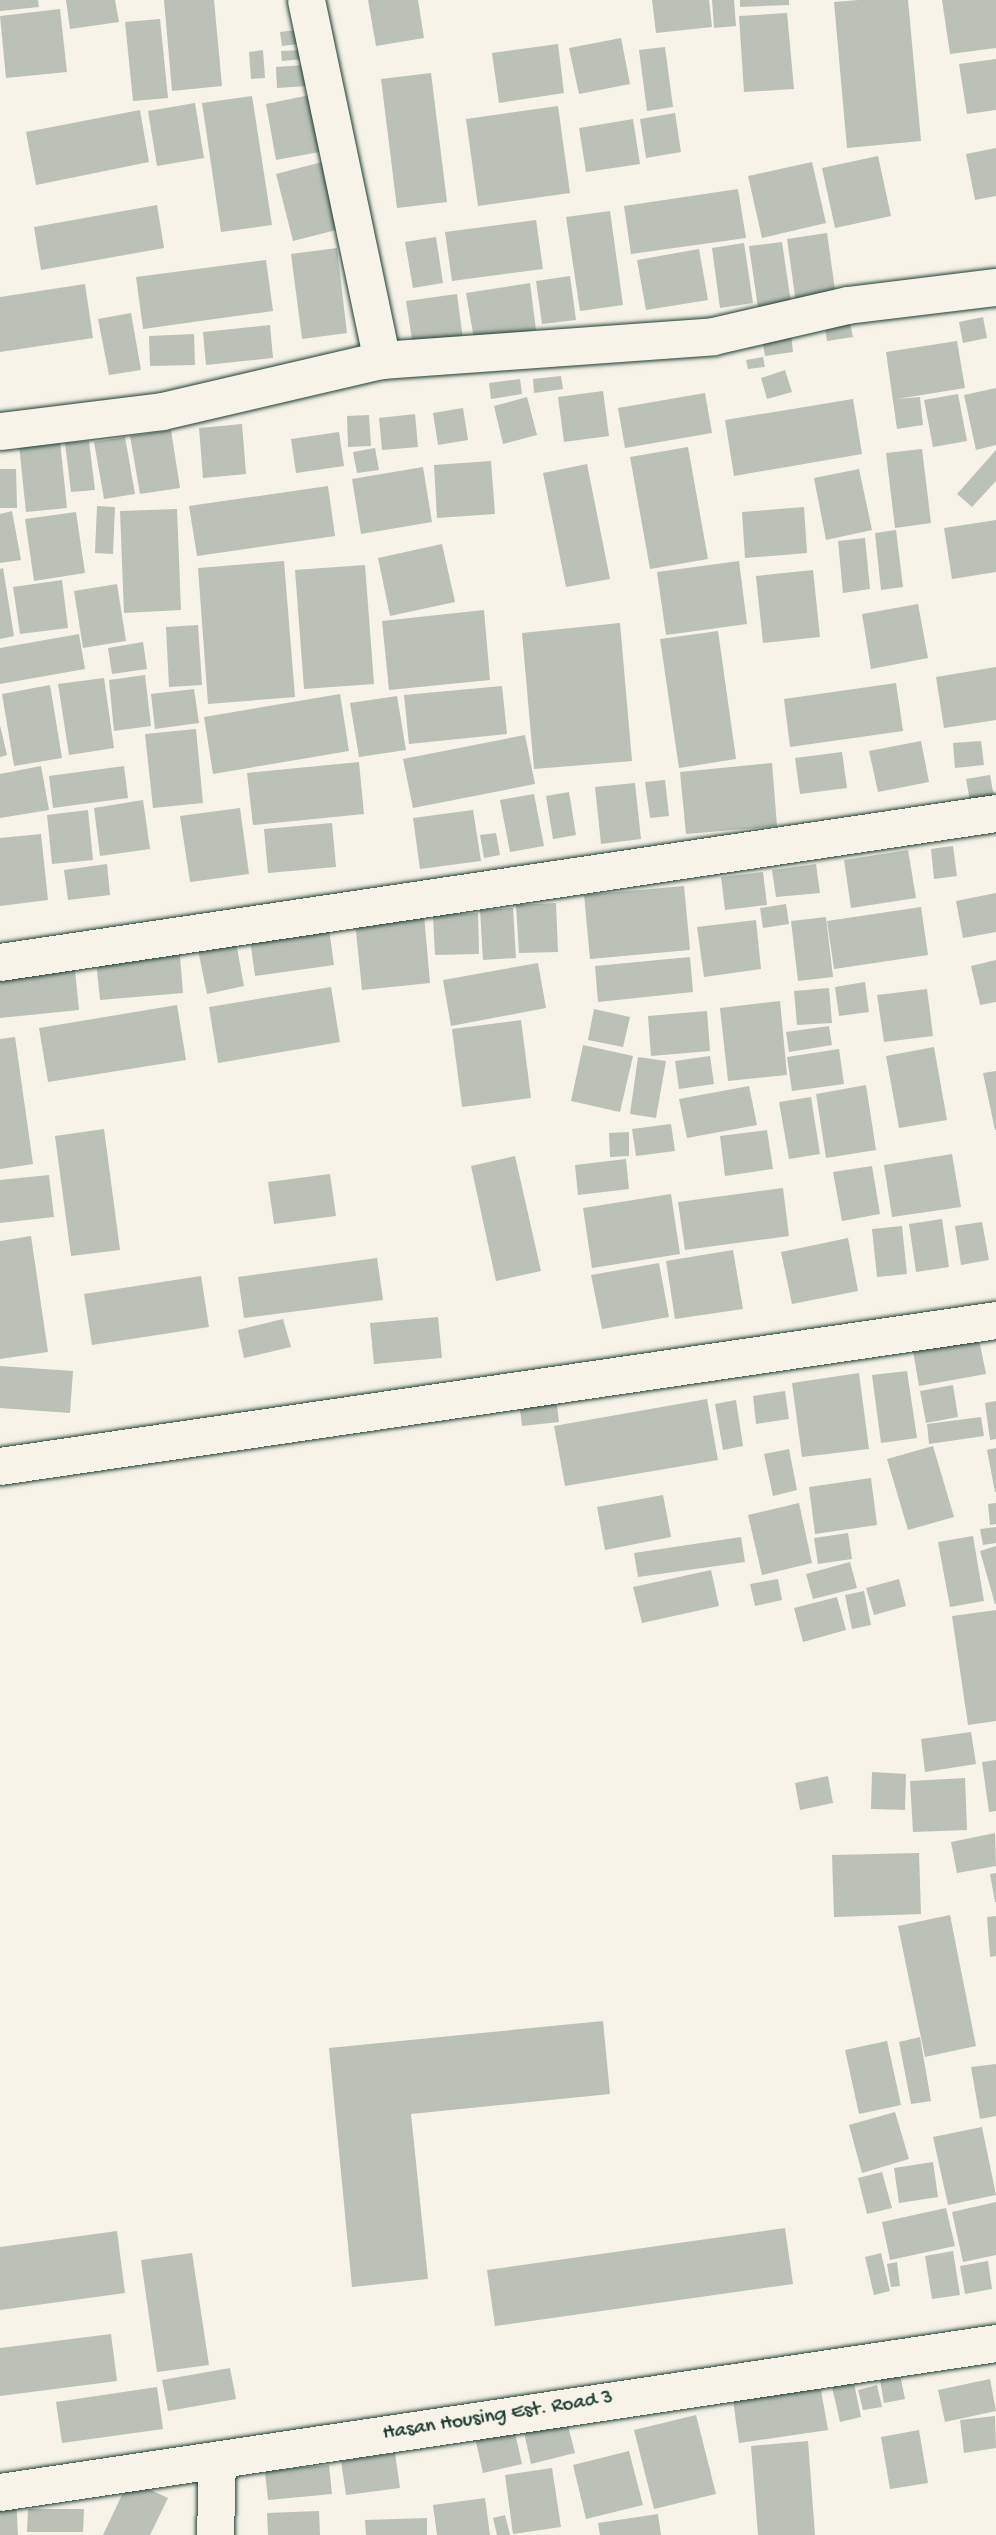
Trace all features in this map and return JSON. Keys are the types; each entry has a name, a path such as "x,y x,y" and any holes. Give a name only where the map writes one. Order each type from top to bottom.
{"street":[{"path":"306,0 382,360"},
{"path":"0,431 162,411 382,360 713,336 847,305 996,287"},
{"path":"0,962 996,813"},
{"path":"0,1466 996,1320"},
{"name":"Hasan Housing Est. Road 3","path":"0,2492 996,2343"},
{"path":"215,2535 217,2460"}],"building":[{"path":"0,0 38,0 39,7 0,11"},
{"path":"66,0 115,0 119,22 70,29"},
{"path":"164,0 214,0 222,86 172,91"},
{"path":"368,0 418,0 424,38 376,46"},
{"path":"652,0 709,0 712,27 656,33"},
{"path":"712,0 734,0 736,26 714,28"},
{"path":"740,0 789,0 789,5 740,7"},
{"path":"908,0 921,141 847,148 834,2"},
{"path":"942,0 996,0 996,48 950,54"},
{"path":"60,9 67,72 6,78 0,16"},
{"path":"787,13 794,89 744,92 739,16"},
{"path":"160,19 168,98 133,101 125,22"},
{"path":"304,29 306,43 282,46 280,32"},
{"path":"621,38 630,84 579,94 569,48"},
{"path":"558,44 564,93 499,103 492,53"},
{"path":"665,47 673,107 647,111 639,50"},
{"path":"263,50 265,78 251,79 249,52"},
{"path":"303,50 304,59 282,61 281,51"},
{"path":"996,59 996,110 967,114 959,64"},
{"path":"305,65 307,86 277,88 276,67"},
{"path":"431,73 447,202 397,208 381,79"},
{"path":"315,94 325,151 276,160 266,104"},
{"path":"252,96 272,225 221,232 202,103"},
{"path":"195,103 204,158 157,166 148,111"},
{"path":"558,106 570,193 478,206 466,119"},
{"path":"140,110 149,162 36,185 26,132"},
{"path":"675,113 681,152 646,158 640,119"},
{"path":"633,119 640,164 586,172 579,128"},
{"path":"996,148 996,196 975,200 966,154"},
{"path":"878,156 891,216 835,228 822,168"},
{"path":"326,161 344,228 293,241 276,174"},
{"path":"812,162 826,223 762,238 748,176"},
{"path":"738,189 746,238 631,254 624,206"},
{"path":"157,205 164,248 41,270 34,227"},
{"path":"610,211 623,305 580,311 566,217"},
{"path":"536,220 543,269 452,281 445,232"},
{"path":"827,233 836,297 796,303 787,239"},
{"path":"436,237 443,283 413,288 405,242"},
{"path":"782,242 791,303 758,308 749,246"},
{"path":"744,243 753,303 720,308 712,248"},
{"path":"337,248 347,333 302,339 291,254"},
{"path":"699,249 708,300 646,310 637,260"},
{"path":"266,260 273,311 143,329 136,277"},
{"path":"570,276 576,320 542,324 536,281"},
{"path":"530,283 536,330 474,339 466,293"},
{"path":"85,284 93,338 0,352 0,297"},
{"path":"457,294 463,339 413,346 406,301"},
{"path":"131,313 141,370 109,375 98,319"},
{"path":"983,317 987,338 963,343 959,322"},
{"path":"850,323 853,337 827,341 825,328"},
{"path":"270,325 273,358 206,365 203,332"},
{"path":"194,334 195,365 150,366 149,336"},
{"path":"791,334 793,352 765,356 762,338"},
{"path":"957,341 965,388 897,399 920,397 923,425 897,429 886,352"},
{"path":"763,357 765,367 748,369 746,360"},
{"path":"785,370 792,392 767,399 761,378"},
{"path":"561,376 563,389 534,393 533,379"},
{"path":"520,379 522,394 491,399 489,383"},
{"path":"996,388 996,445 976,450 964,395"},
{"path":"603,391 609,436 564,442 558,397"},
{"path":"705,393 712,433 625,448 618,408"},
{"path":"958,394 967,441 933,447 924,400"},
{"path":"527,397 537,435 503,444 494,406"},
{"path":"853,399 862,454 734,476 725,420"},
{"path":"463,408 468,440 438,445 433,413"},
{"path":"415,414 418,447 382,450 379,418"},
{"path":"369,415 371,446 348,447 347,416"},
{"path":"242,424 246,474 203,478 199,428"},
{"path":"171,430 180,488 140,494 130,436"},
{"path":"339,432 344,466 296,473 291,439"},
{"path":"125,437 135,494 104,499 94,442"},
{"path":"60,441 67,508 26,512 19,445"},
{"path":"89,441 95,490 71,492 65,443"},
{"path":"688,447 708,559 650,569 630,457"},
{"path":"375,448 379,470 357,473 353,452"},
{"path":"922,449 931,523 895,528 886,453"},
{"path":"996,450 996,481 972,507 957,494"},
{"path":"491,461 495,514 437,518 434,465"},
{"path":"587,464 610,579 566,587 543,473"},
{"path":"423,467 432,522 361,534 352,479"},
{"path":"0,469 16,469 17,508 0,508"},
{"path":"859,469 872,530 826,540 814,478"},
{"path":"328,486 335,536 197,556 189,506"},
{"path":"97,506 115,507 113,554 95,553"},
{"path":"804,507 807,553 745,558 742,512"},
{"path":"177,509 181,610 124,613 120,511"},
{"path":"12,511 21,560 0,563 0,514"},
{"path":"76,512 85,573 34,581 25,519"},
{"path":"996,520 996,572 952,579 944,528"},
{"path":"896,530 903,587 881,590 875,533"},
{"path":"865,538 870,589 843,593 838,541"},
{"path":"442,544 455,602 390,616 378,558"},
{"path":"284,561 295,697 208,704 198,568"},
{"path":"739,561 747,624 666,635 657,572"},
{"path":"365,565 374,684 304,689 295,570"},
{"path":"3,568 14,636 0,639 0,569"},
{"path":"813,570 820,637 763,643 756,576"},
{"path":"62,580 68,628 20,634 13,587"},
{"path":"117,584 126,641 83,648 74,591"},
{"path":"918,604 928,658 871,669 862,614"},
{"path":"484,610 490,680 389,690 382,621"},
{"path":"620,623 632,761 534,769 522,633"},
{"path":"198,625 202,685 169,687 166,627"},
{"path":"718,631 736,759 679,768 660,639"},
{"path":"79,634 85,669 0,684 0,648"},
{"path":"143,642 147,669 112,674 108,648"},
{"path":"996,667 996,720 944,728 936,677"},
{"path":"145,675 151,726 114,731 109,680"},
{"path":"104,678 114,748 69,755 58,684"},
{"path":"896,683 903,731 790,747 784,699"},
{"path":"50,685 62,758 14,766 2,694"},
{"path":"502,686 507,734 409,744 404,695"},
{"path":"194,689 199,723 155,729 151,694"},
{"path":"340,694 349,751 213,774 204,717"},
{"path":"397,696 406,750 359,757 350,703"},
{"path":"0,725 7,755 0,757"},
{"path":"196,729 203,803 153,808 145,734"},
{"path":"525,735 535,784 413,808 403,759"},
{"path":"921,741 929,782 878,792 869,751"},
{"path":"981,741 984,765 955,768 953,743"},
{"path":"842,752 847,788 800,794 795,758"},
{"path":"359,762 364,814 253,825 247,773"},
{"path":"772,763 777,826 686,834 680,772"},
{"path":"41,766 49,810 0,818 0,774"},
{"path":"124,766 128,798 53,808 49,776"},
{"path":"990,775 994,797 970,801 966,779"},
{"path":"665,780 669,816 650,818 645,782"},
{"path":"635,783 641,839 601,844 595,787"},
{"path":"569,792 576,835 553,839 546,796"},
{"path":"534,794 544,846 510,852 500,800"},
{"path":"143,800 150,849 100,856 94,808"},
{"path":"240,808 249,874 190,882 180,816"},
{"path":"88,810 93,860 52,864 47,815"},
{"path":"473,810 481,861 420,869 413,818"},
{"path":"332,823 336,867 268,873 264,829"},
{"path":"496,833 500,855 484,858 480,835"},
{"path":"41,834 48,900 0,906 0,838"},
{"path":"953,846 957,876 934,879 931,849"},
{"path":"908,850 916,898 851,908 844,860"},
{"path":"107,864 110,895 68,900 64,870"},
{"path":"816,864 820,893 776,897 772,870"},
{"path":"763,872 767,905 725,910 721,877"},
{"path":"684,886 690,950 590,959 584,895"},
{"path":"996,893 996,932 963,938 956,901"},
{"path":"556,903 558,952 519,953 516,905"},
{"path":"786,904 789,924 763,928 760,908"},
{"path":"921,907 928,955 834,969 827,921"},
{"path":"513,908 516,958 483,960 480,910"},
{"path":"478,913 479,954 435,955 433,915"},
{"path":"424,915 430,983 362,990 355,922"},
{"path":"826,917 833,977 798,981 791,921"},
{"path":"756,920 761,969 704,977 697,927"},
{"path":"329,929 334,965 255,976 250,939"},
{"path":"235,937 244,986 207,994 197,945"},
{"path":"179,944 183,993 100,1000 95,951"},
{"path":"690,957 693,992 598,1002 595,966"},
{"path":"996,960 996,1002 980,1005 971,966"},
{"path":"538,963 546,1008 451,1026 443,980"},
{"path":"75,970 79,1010 0,1018 0,977"},
{"path":"865,982 869,1012 839,1016 835,987"},
{"path":"331,987 340,1042 218,1063 209,1007"},
{"path":"829,988 832,1023 797,1025 794,991"},
{"path":"927,989 933,1036 884,1042 877,995"},
{"path":"780,1001 787,1075 728,1081 720,1008"},
{"path":"177,1005 186,1060 48,1082 39,1028"},
{"path":"594,1009 630,1017 623,1047 588,1040"},
{"path":"707,1011 710,1051 651,1056 648,1016"},
{"path":"521,1020 531,1098 462,1107 452,1029"},
{"path":"829,1026 832,1045 789,1052 786,1032"},
{"path":"15,1037 33,1164 0,1169 0,1039"},
{"path":"583,1045 633,1056 620,1112 571,1101"},
{"path":"934,1047 947,1120 899,1128 886,1056"},
{"path":"839,1049 844,1084 792,1091 787,1057"},
{"path":"710,1056 714,1084 679,1089 675,1061"},
{"path":"638,1057 666,1061 656,1118 630,1114"},
{"path":"996,1071 996,1130 995,1130 983,1073"},
{"path":"866,1085 876,1150 826,1158 816,1094"},
{"path":"749,1086 757,1125 687,1138 679,1099"},
{"path":"811,1097 820,1154 789,1159 779,1102"},
{"path":"671,1124 675,1151 636,1156 632,1129"},
{"path":"104,1129 120,1250 71,1256 55,1136"},
{"path":"767,1130 773,1169 725,1176 720,1136"},
{"path":"629,1132 629,1156 610,1157 609,1133"},
{"path":"952,1154 961,1207 892,1217 884,1165"},
{"path":"515,1156 541,1271 496,1281 471,1166"},
{"path":"626,1159 629,1189 578,1195 575,1165"},
{"path":"872,1166 880,1214 842,1221 833,1172"},
{"path":"330,1174 336,1216 274,1224 268,1182"},
{"path":"49,1175 54,1217 0,1223 0,1180"},
{"path":"783,1188 789,1236 685,1250 678,1202"},
{"path":"671,1194 680,1254 592,1268 583,1208"},
{"path":"942,1219 949,1267 916,1272 909,1224"},
{"path":"982,1222 989,1260 961,1265 955,1226"},
{"path":"902,1226 907,1274 877,1277 872,1229"},
{"path":"31,1236 48,1352 0,1359 0,1241"},
{"path":"848,1238 858,1291 792,1304 781,1252"},
{"path":"733,1250 743,1309 675,1319 666,1261"},
{"path":"377,1258 383,1300 244,1318 238,1277"},
{"path":"659,1263 669,1317 602,1329 591,1275"},
{"path":"201,1276 209,1327 92,1345 84,1294"},
{"path":"438,1317 442,1358 374,1364 370,1323"},
{"path":"283,1319 291,1347 244,1358 238,1330"},
{"path":"979,1339 986,1374 919,1386 913,1351"},
{"path":"0,1366 73,1371 70,1413 0,1408"},
{"path":"907,1371 917,1438 881,1443 872,1375"},
{"path":"859,1373 869,1449 802,1457 792,1383"},
{"path":"953,1385 958,1417 926,1423 920,1391"},
{"path":"785,1391 789,1419 756,1424 753,1396"},
{"path":"556,1398 559,1422 522,1426 519,1402"},
{"path":"707,1399 718,1460 565,1486 554,1426"},
{"path":"736,1400 743,1446 723,1450 715,1404"},
{"path":"996,1401 996,1439 990,1440 985,1403"},
{"path":"981,1417 984,1436 929,1444 927,1424"},
{"path":"933,1446 954,1517 908,1530 887,1459"},
{"path":"996,1448 996,1492 995,1492 987,1450"},
{"path":"789,1449 797,1490 773,1496 764,1454"},
{"path":"871,1478 877,1525 815,1534 809,1487"},
{"path":"663,1495 671,1537 605,1550 597,1507"},
{"path":"799,1503 812,1563 762,1575 748,1515"},
{"path":"996,1503 996,1524 990,1525 988,1504"},
{"path":"996,1527 996,1543 983,1545 980,1529"},
{"path":"848,1533 852,1559 818,1564 814,1538"},
{"path":"973,1536 984,1601 950,1607 938,1542"},
{"path":"741,1537 745,1562 638,1577 634,1553"},
{"path":"996,1546 996,1604 995,1604 980,1551"},
{"path":"850,1562 857,1588 813,1599 806,1574"},
{"path":"711,1570 719,1606 642,1623 633,1587"},
{"path":"778,1579 782,1600 755,1606 750,1584"},
{"path":"899,1579 906,1606 874,1615 866,1588"},
{"path":"864,1591 871,1625 852,1629 845,1595"},
{"path":"837,1597 846,1630 803,1642 794,1608"},
{"path":"996,1610 996,1721 968,1725 952,1616"},
{"path":"971,1732 976,1764 925,1772 921,1739"},
{"path":"996,1760 996,1811 989,1812 982,1762"},
{"path":"872,1772 906,1774 905,1810 871,1809"},
{"path":"828,1776 833,1803 800,1810 795,1783"},
{"path":"965,1778 967,1830 913,1832 910,1781"},
{"path":"995,1833 996,1866 957,1873 951,1842"},
{"path":"919,1853 921,1914 834,1917 832,1855"},
{"path":"996,1873 996,1902 995,1902 990,1874"},
{"path":"950,1915 976,2046 925,2057 898,1926"},
{"path":"996,1916 996,1956 990,1957 987,1917"},
{"path":"603,2021 610,2094 411,2114 428,2279 352,2287 329,2048"},
{"path":"920,2037 931,2101 911,2104 899,2042"},
{"path":"887,2041 901,2105 859,2114 845,2050"},
{"path":"996,2064 996,2116 980,2119 971,2067"},
{"path":"895,2112 909,2159 862,2173 849,2125"},
{"path":"982,2127 996,2195 948,2205 933,2137"},
{"path":"933,2162 938,2197 899,2203 894,2168"},
{"path":"882,2172 892,2208 867,2214 858,2178"},
{"path":"996,2202 996,2255 963,2262 952,2212"},
{"path":"946,2208 955,2246 890,2260 882,2222"},
{"path":"785,2228 793,2284 495,2326 487,2270"},
{"path":"117,2231 125,2293 0,2310 0,2247"},
{"path":"953,2251 960,2295 932,2299 925,2256"},
{"path":"192,2253 209,2365 157,2372 141,2260"},
{"path":"881,2253 890,2291 874,2295 865,2257"},
{"path":"988,2261 992,2289 965,2294 960,2266"},
{"path":"897,2262 900,2286 891,2287 887,2264"},
{"path":"111,2334 117,2381 0,2396 0,2348"},
{"path":"230,2368 236,2399 168,2411 162,2380"},
{"path":"900,2375 905,2399 884,2403 880,2380"},
{"path":"819,2379 828,2430 739,2443 732,2393"},
{"path":"990,2379 996,2411 945,2422 938,2390"},
{"path":"854,2383 861,2417 840,2422 832,2387"},
{"path":"877,2385 882,2407 863,2410 858,2390"},
{"path":"157,2387 163,2429 62,2443 56,2402"},
{"path":"696,2415 716,2494 654,2509 634,2430"},
{"path":"995,2416 996,2448 964,2453 960,2420"},
{"path":"566,2418 575,2453 531,2464 523,2428"},
{"path":"513,2424 522,2464 483,2473 474,2433"},
{"path":"919,2430 928,2483 890,2489 881,2437"},
{"path":"808,2441 815,2535 758,2535 751,2446"},
{"path":"629,2451 643,2505 586,2519 573,2465"},
{"path":"395,2453 400,2488 346,2495 341,2461"},
{"path":"329,2465 332,2494 268,2500 265,2471"},
{"path":"552,2468 561,2527 513,2534 505,2475"},
{"path":"129,2480 168,2498 150,2535 103,2535"},
{"path":"16,2497 18,2535 0,2535 0,2498"},
{"path":"485,2498 490,2535 437,2535 433,2505"},
{"path":"28,2509 84,2509 83,2532 27,2532"},
{"path":"319,2511 320,2535 268,2535 267,2513"},
{"path":"658,2514 661,2535 600,2535 598,2523"},
{"path":"505,2515 510,2535 497,2535 493,2518"},
{"path":"427,2518 427,2535 366,2535 365,2520"}]}
